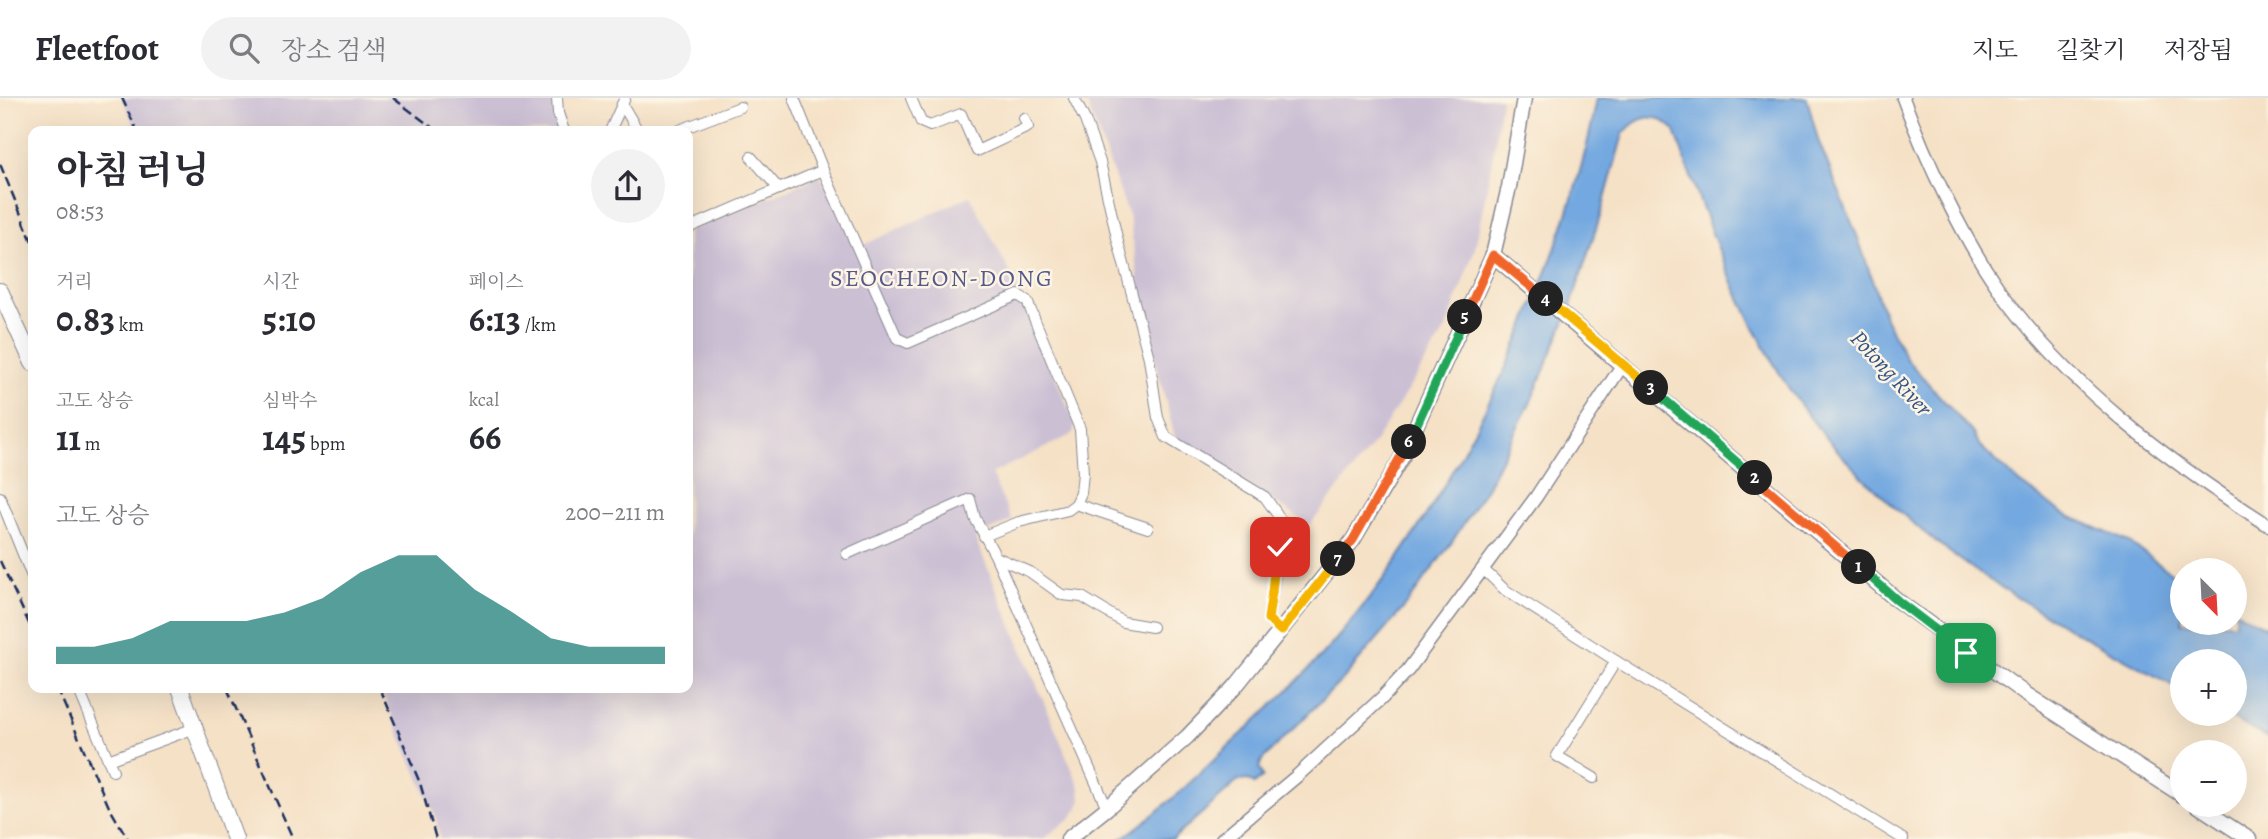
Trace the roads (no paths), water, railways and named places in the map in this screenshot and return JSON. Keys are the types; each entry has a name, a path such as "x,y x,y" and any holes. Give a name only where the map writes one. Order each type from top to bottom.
{"main road":[{"path":"1068,839 1107,808 1196,727 1235,687 1353,540 1402,457 1493,255 1524,98"},
{"path":"1493,255 1877,583 1937,631 2024,694 2170,787"},
{"path":"0,291 28,352"},
{"path":"182,693 235,839"},
{"path":"2215,817 2249,839"}],"street":[{"path":"557,98 562,126"},
{"path":"794,98 897,338 908,342 1018,295 1027,301 1080,429 1083,473 1081,493 1076,504 1068,510 1019,522 984,537"},
{"path":"911,98 922,122 930,126 961,114 977,151 1028,127 1024,118"},
{"path":"1074,98 1100,162 1149,358 1158,418 1167,437 1265,497 1283,525 1268,619 1281,631"},
{"path":"1903,98 1915,132 1974,250 1999,289 2040,338 2080,380 2160,452 2268,525"},
{"path":"612,126 624,101"},
{"path":"624,101 636,126"},
{"path":"690,126 740,107"},
{"path":"751,157 779,189"},
{"path":"693,226 823,170"},
{"path":"1222,839 1297,776 1383,697 1408,670 1536,497 1618,360"},
{"path":"0,497 28,567"},
{"path":"847,554 970,499 984,537 996,557 1107,808"},
{"path":"1076,504 1148,528"},
{"path":"996,557 1030,572 1062,595 1083,597 1123,622 1152,627"},
{"path":"1483,570 1505,590 1903,839"},
{"path":"1594,778 1558,756 1616,661"},
{"path":"80,693 113,771"},
{"path":"108,760 195,728"}],"water":[{"name":"Potong River","path":"1597,98 1807,98 1818,140 1858,238 1886,320 1907,360 1972,432 1980,446 2020,483 2062,513 2129,542 2170,572 2170,635 2247,635 2247,617 2268,628 2268,738 2246,726 2247,649 2170,649 2170,684 2052,618 1976,571 1921,530 1868,482 1819,430 1780,374 1721,256 1675,131 1662,120 1648,118 1635,122 1623,134 1570,309 1531,401 1488,485 1452,542 1403,609 1343,679 1262,760 1259,768 1263,777 1254,784 1248,780 1238,781 1173,839 1121,839 1178,793 1307,671 1371,596 1412,537 1468,443 1531,310 1570,206"}],"railway":[{"path":"122,98 135,126"},
{"path":"393,98 430,126"},
{"path":"0,164 28,232"},
{"path":"0,561 28,621"},
{"path":"59,693 109,807 128,839"},
{"path":"229,693 293,839"},
{"path":"382,693 420,783 436,839"}],"district":[{"name":"SEOCHEON-DONG","path":"942,278"}]}
